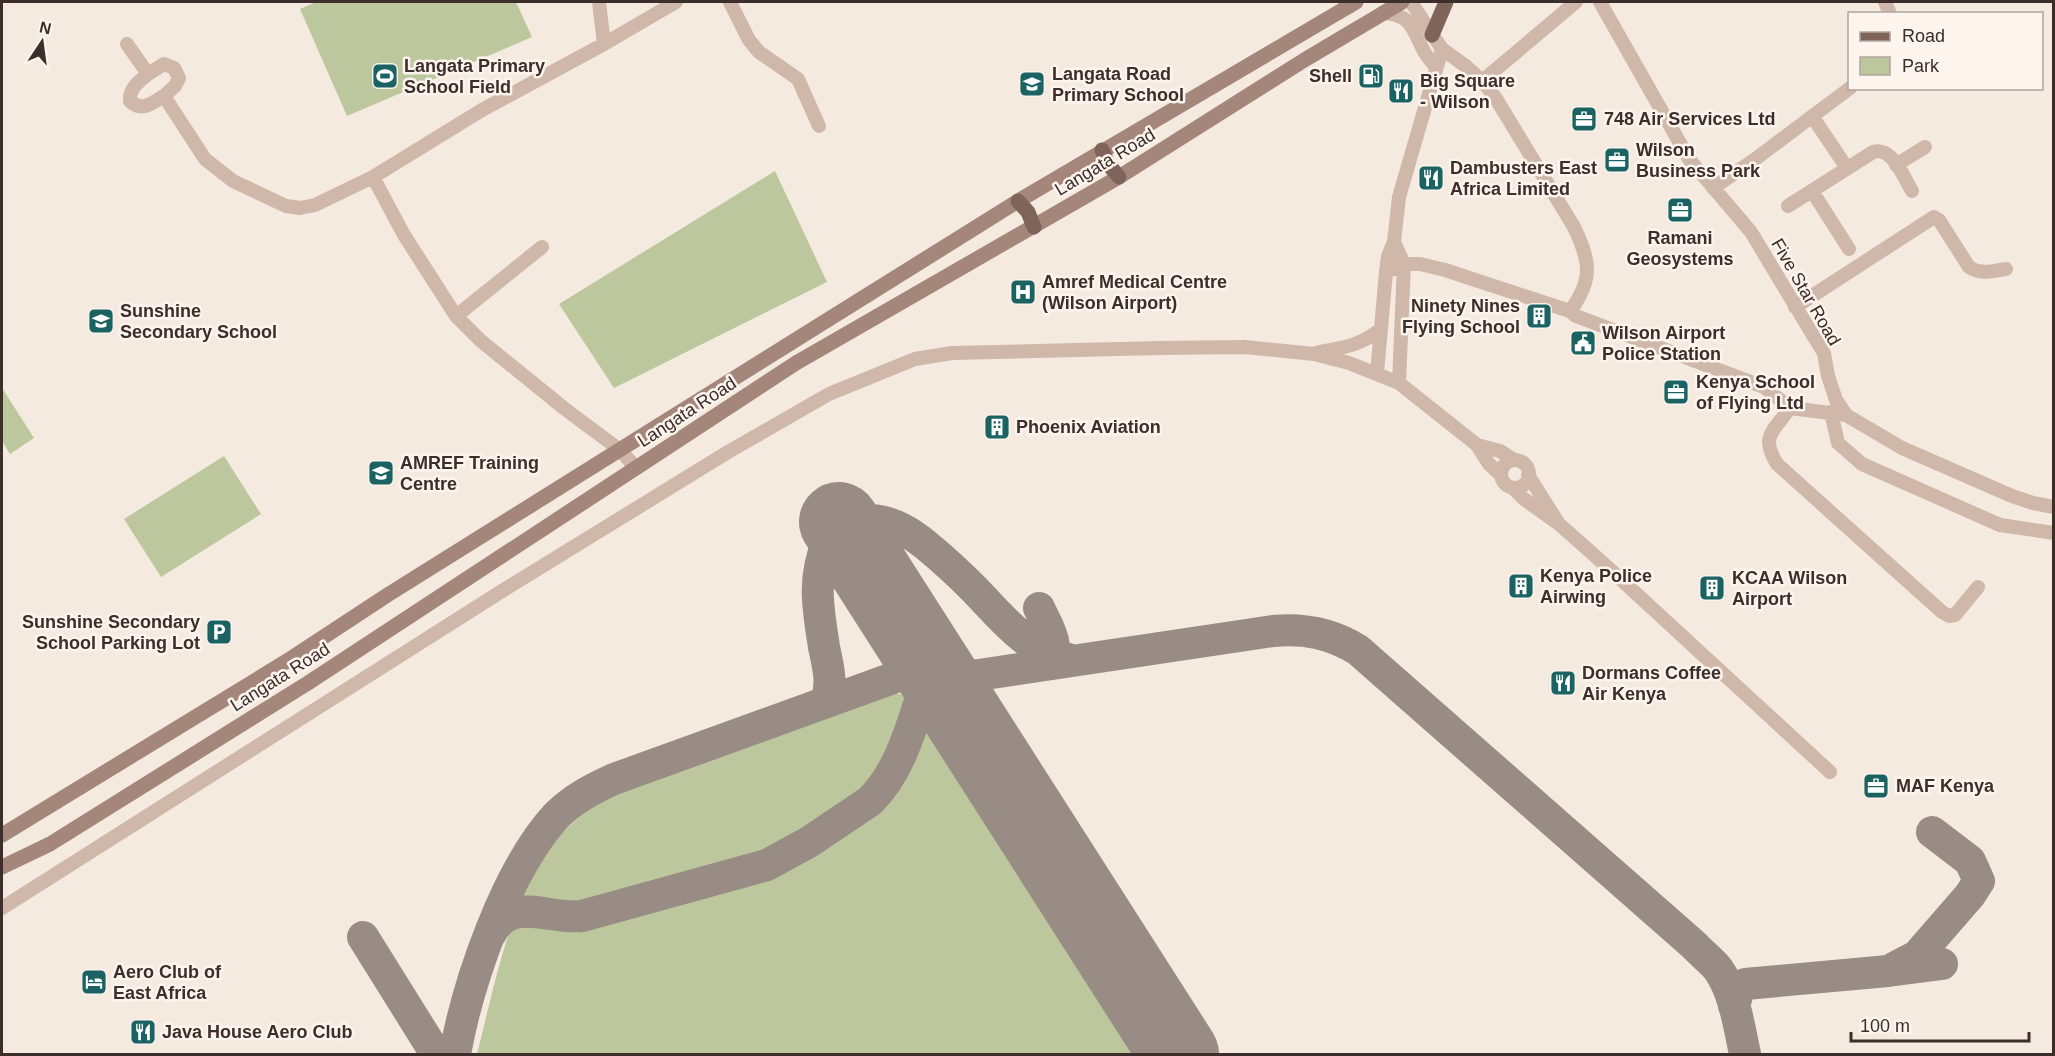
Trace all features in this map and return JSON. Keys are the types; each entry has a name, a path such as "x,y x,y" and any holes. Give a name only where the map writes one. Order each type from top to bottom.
{"main road":[{"name":"Langata Road","path":"2,835 277,668 389,594 1018,201 1356,2"},
{"name":"Langata Road","path":"2,867 50,844 298,690 796,363 1119,177 1306,58 1402,2"},
{"path":"1432,35 1446,2"},
{"path":"1102,150 1108,164 1119,177"},
{"path":"1018,201 1028,212 1034,227"}],"street":[{"path":"599,2 604,44"},
{"path":"164,96 205,159 233,181 286,206 300,208 315,205 373,177 482,110 676,2"},
{"path":"730,2 749,40 759,52 798,79 819,126"},
{"path":"1411,2 1442,49 1482,81 1511,121 1581,241 1588,272 1583,291 1570,311"},
{"path":"1482,81 1576,2"},
{"name":"Five Star Road","path":"1600,2 1689,159 1750,232 1824,353 1830,384 1836,400 1846,415"},
{"path":"1382,13 1402,16 1408,21 1436,68"},
{"path":"127,44 148,74"},
{"path":"1377,373 1388,256 1394,242 1399,197 1442,49"},
{"path":"164,64 174,68 179,78 175,86 164,96 145,107 139,107 130,101 132,88 164,64"},
{"path":"1713,188 1848,89"},
{"path":"1812,116 1847,168"},
{"path":"1896,165 1924,147"},
{"path":"1788,206 1872,152 1879,150 1890,156 1912,190"},
{"path":"373,177 404,235 456,316 481,341 620,450 636,468"},
{"path":"1812,191 1850,249"},
{"path":"1796,307 1934,217 1939,220 1969,267 1985,272 2006,269"},
{"path":"1394,242 1404,264 1399,383"},
{"path":"456,316 542,247"},
{"path":"1386,272 1404,264 1420,264 1570,311 1576,316 1764,387 1790,408 1846,415 1902,448 2012,496 2052,510"},
{"path":"1314,354 1356,345 1381,329"},
{"path":"2,908 502,591 728,452 829,393 915,359 952,353 1245,347 1314,354 1377,373 1399,383 1477,446 1501,475 1505,484 1558,524 1603,563 1830,772"},
{"path":"1790,408 1769,437 1768,444 1777,464 1948,616 1954,615 1978,587"},
{"path":"1831,412 1838,443 1862,464 2000,525 2054,533"},
{"path":"1477,446 1500,451 1523,463 1558,524"},
{"path":"1501,475 1506,463 1514,460"},
{"path":"1513,488 1522,486 1528,475"}],"green space":[{"name":"Langata Primary School Field","path":"316,2 516,2 532,37 347,116 300,9"},
{"path":"775,171 827,282 614,388 559,304"},
{"path":"2,388 34,438 10,454 2,441"},
{"path":"224,456 261,514 161,577 124,519"},
{"path":"893,693 912,696 924,705 1142,1054 477,1054 503,952 531,878 555,841 595,803 859,702"}],"taxiway":[{"path":"870,520 893,525 914,536 957,572 1005,622 1027,641 1053,655 1068,659"},
{"path":"826,702 829,674 820,619 818,581 828,541"},
{"path":"1039,608 1054,646 1048,659 1040,664"},
{"path":"960,712 961,686 972,676 1273,631 1306,631 1338,639 1358,650 1713,963 1729,989 1745,1054"},
{"path":"455,1054 479,962 505,896 538,839 556,816 576,799 614,779 907,673 926,682 960,712"},
{"path":"491,933 499,922 509,915 532,912 582,916 767,865 809,842 870,801 881,789 905,745 926,682"},
{"path":"1894,968 1917,956 1970,895 1979,881 1970,861 1932,832"},
{"path":"363,937 436,1054"},
{"path":"1734,1006 1739,989 1745,984 1942,964"}],"runway":[{"path":"839,522 1179,1054"}],"place":[{"name":"Langata Primary School Field","path":"385,76"},
{"name":"Shell","path":"1371,76"},
{"name":"Langata Road Primary School","path":"1032,84"},
{"name":"Big Square - Wilson","path":"1401,91"},
{"name":"748 Air Services Ltd","path":"1584,119"},
{"name":"Wilson Business Park","path":"1617,160"},
{"name":"Dambusters East Africa Limited","path":"1431,178"},
{"name":"Ramani Geosystems","path":"1680,210"},
{"name":"Amref Medical Centre (Wilson Airport)","path":"1023,292"},
{"name":"Ninety Nines Flying School","path":"1539,316"},
{"name":"Sunshine Secondary School","path":"101,321"},
{"name":"Wilson Airport Police Station","path":"1583,343"},
{"name":"Kenya School of Flying Ltd","path":"1676,392"},
{"name":"Phoenix Aviation","path":"997,427"},
{"name":"AMREF Training Centre","path":"381,473"},
{"name":"Kenya Police Airwing","path":"1521,586"},
{"name":"KCAA Wilson Airport","path":"1712,588"},
{"name":"Sunshine Secondary School Parking Lot","path":"219,632"},
{"name":"Dormans Coffee Air Kenya","path":"1563,683"},
{"name":"MAF Kenya","path":"1876,786"},
{"name":"Aero Club of East Africa","path":"94,982"},
{"name":"Java House Aero Club","path":"143,1032"}]}
